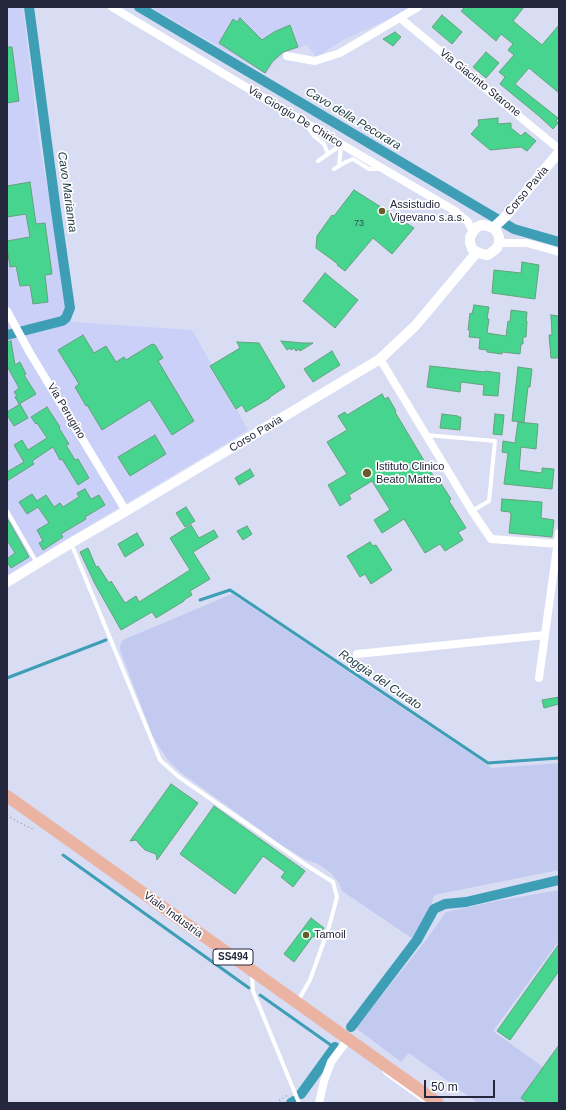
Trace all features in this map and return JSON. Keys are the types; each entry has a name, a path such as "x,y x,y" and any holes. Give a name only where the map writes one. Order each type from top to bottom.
{"main road":[{"name":"Viale Industria","path":"7,796 438,1103"}],"street":[{"name":"Via Giorgio De Chirico","path":"112,7 455,211 468,222 473,232"},
{"path":"287,56 315,61 340,53 418,7"},
{"name":"Via Giacinto Starone","path":"400,18 559,149"},
{"name":"Corso Pavia","path":"494,228 506,216 559,152"},
{"path":"482,225 494,228 499,237 497,248 488,255 476,252 472,249 470,237 477,227 482,225"},
{"path":"499,243 527,243 559,252"},
{"name":"Corso Pavia","path":"7,582 380,360 416,325 476,252"},
{"name":"Via Perugino","path":"7,311 126,511"},
{"path":"380,360 472,511 491,539 558,544"},
{"path":"540,678 559,533"},
{"path":"357,654 545,635"},
{"path":"7,791 29,812"},
{"path":"319,1103 324,1081 331,1062 348,1039"}],"lane":[{"path":"304,122 315,137 324,144 328,154"},
{"path":"318,161 341,144"},
{"path":"339,166 341,144"},
{"path":"334,168 353,159 369,169 383,169"},
{"path":"426,435 495,441 489,501 472,511"},
{"path":"7,511 38,563"},
{"path":"71,543 160,760 179,777 333,882 337,897 329,927 310,980 297,1002"},
{"path":"251,970 253,991 299,1103"},
{"path":"371,1055 388,1075 427,1103"}],"path":[{"path":"276,1103 294,1090"}],"shaded area":[{"path":"7,7 23,7 39,141 71,322 192,330 248,430 7,575"},
{"path":"151,7 412,7 345,39 316,57 307,45 288,52 277,59 266,74"},
{"path":"232,594 492,768 559,763 559,870 434,895 431,906 413,939 342,891 339,883 331,873 318,864 306,860 283,846 180,772 168,760 153,737 120,650 120,645 123,640"},
{"path":"559,890 559,941 493,1031 543,1067 528,1103 478,1103 409,1053 401,1062 356,1028 426,940 446,912"}],"building":[{"path":"465,7 524,7 513,21 542,45 559,25 559,93 529,68 515,84 558,118 556,121 558,123 553,129 500,84 505,77 499,72 514,55 508,50 513,44 501,34 496,41 461,11"},
{"path":"442,15 462,32 452,44 432,27"},
{"path":"240,18 262,40 274,32 290,25 298,47 283,52 272,62 265,73 219,43 233,19 237,22"},
{"path":"395,32 401,37 393,46 383,39"},
{"path":"7,47 12,47 19,101 7,103"},
{"path":"486,52 499,63 486,78 473,67"},
{"path":"498,118 498,124 511,123 511,128 521,136 525,132 536,141 527,151 521,147 490,150 471,134 479,125 478,120"},
{"path":"30,182 36,224 45,223 52,274 45,275 48,302 33,304 30,285 20,286 16,266 10,267 7,248 7,241 30,237 26,214 7,217 7,186"},
{"path":"354,190 414,228 392,254 373,238 345,271 316,248 317,236 332,215 334,216"},
{"path":"522,262 539,265 535,299 492,293 494,270 521,273"},
{"path":"325,273 358,300 335,328 303,301"},
{"path":"474,305 489,307 487,333 506,336 508,321 510,322 511,310 527,312 526,337 523,337 523,344 521,344 520,354 502,352 502,354 487,352 487,350 479,349 480,338 469,337 470,330 468,330 470,313 472,314"},
{"path":"551,315 559,316 559,358 551,358 549,335 552,335"},
{"path":"83,335 94,353 106,346 116,362 124,357 126,360 152,344 155,345 163,358 158,361 194,421 172,435 150,400 102,430 75,387 79,384 58,350"},
{"path":"11,341 15,365 20,362 26,374 24,375 36,394 19,404 15,397 17,396 14,392 19,388 7,366 7,342"},
{"path":"281,341 313,343 300,351 299,349 296,351 294,348 287,350"},
{"path":"237,342 259,343 285,387 246,412 242,405 236,409 210,366 240,348"},
{"path":"332,351 340,365 313,382 304,369"},
{"path":"430,366 500,373 498,396 483,395 484,385 461,382 460,392 427,387"},
{"path":"518,367 532,369 530,387 528,387 524,422 512,421"},
{"name":"Istituto Clinico Beato Matteo","path":"382,394 385,399 388,397 396,411 395,412 438,484 440,482 451,499 449,501 466,528 458,532 463,540 445,551 440,544 425,553 404,519 382,533 374,520 390,510 372,481 349,495 351,499 340,506 328,485 347,474 327,442 347,430 338,416 345,412 347,415"},
{"path":"20,404 28,418 14,426 7,415 7,412"},
{"path":"47,407 69,444 66,445 75,460 78,459 89,478 78,485 62,459 60,460 53,447 32,461 34,464 7,481 7,472 24,462 14,445 22,440 28,450 47,438 31,417"},
{"path":"442,414 461,417 460,430 440,428"},
{"path":"495,414 504,415 502,435 493,434"},
{"path":"518,422 538,424 536,449 521,447 519,470 542,473 542,468 554,469 552,489 504,484 508,453 502,452 503,441 515,443"},
{"path":"155,435 166,454 130,476 118,457"},
{"path":"250,469 254,476 239,485 235,478"},
{"path":"85,489 91,499 99,495 105,505 85,517 86,519 61,534 63,537 43,550 39,543 43,541 37,530 49,523 38,507 27,514 19,502 32,494 37,501 46,495 54,507 60,503 63,507 79,497 77,493"},
{"path":"502,499 542,502 541,518 554,520 552,537 509,533 511,515 510,512 501,511"},
{"path":"186,507 195,521 185,527 176,513"},
{"path":"7,518 29,557 11,568 7,562 7,559 15,553 7,540"},
{"path":"191,525 199,538 214,530 218,537 193,552 210,579 190,591 192,595 184,601 156,618 152,612 121,630 95,584 80,552 88,548 96,567 98,566 109,583 111,581 125,603 136,596 139,602 190,570 170,538"},
{"path":"247,526 252,534 243,540 237,531"},
{"path":"137,533 144,545 125,557 118,544"},
{"path":"370,542 373,546 376,545 392,570 371,584 365,574 360,577 347,556"},
{"path":"559,697 559,704 544,708 542,700"},
{"path":"171,784 198,803 157,860 156,854 145,850 136,840 130,841"},
{"path":"214,806 305,871 293,887 281,877 285,872 263,856 235,894 180,854"},
{"path":"311,918 324,928 317,938 313,936 294,962 284,954"},
{"path":"559,944 559,971 510,1040 497,1031"},
{"path":"559,1045 559,1103 528,1103 521,1098"}],"waterway":[{"name":"Cavo Marianna","path":"7,335 62,321 66,318 70,308 29,7"},
{"name":"Cavo della Pecorara","path":"139,7 514,229 559,242"},
{"name":"Roggia del Curato","path":"200,600 230,590 488,763 559,758"},
{"name":"Roggia del Curato","path":"7,678 106,640"},
{"path":"63,855 249,988"},
{"path":"351,1027 417,940 434,909 445,904 466,902 559,880"},
{"path":"260,995 335,1048"},
{"path":"301,1094 335,1047"}],"place":[{"name":"Assistudio Vigevano s.a.s.","path":"382,211"},
{"name":"Istituto Clinico Beato Matteo","path":"367,473"},
{"name":"Tamoil","path":"306,935"}]}
